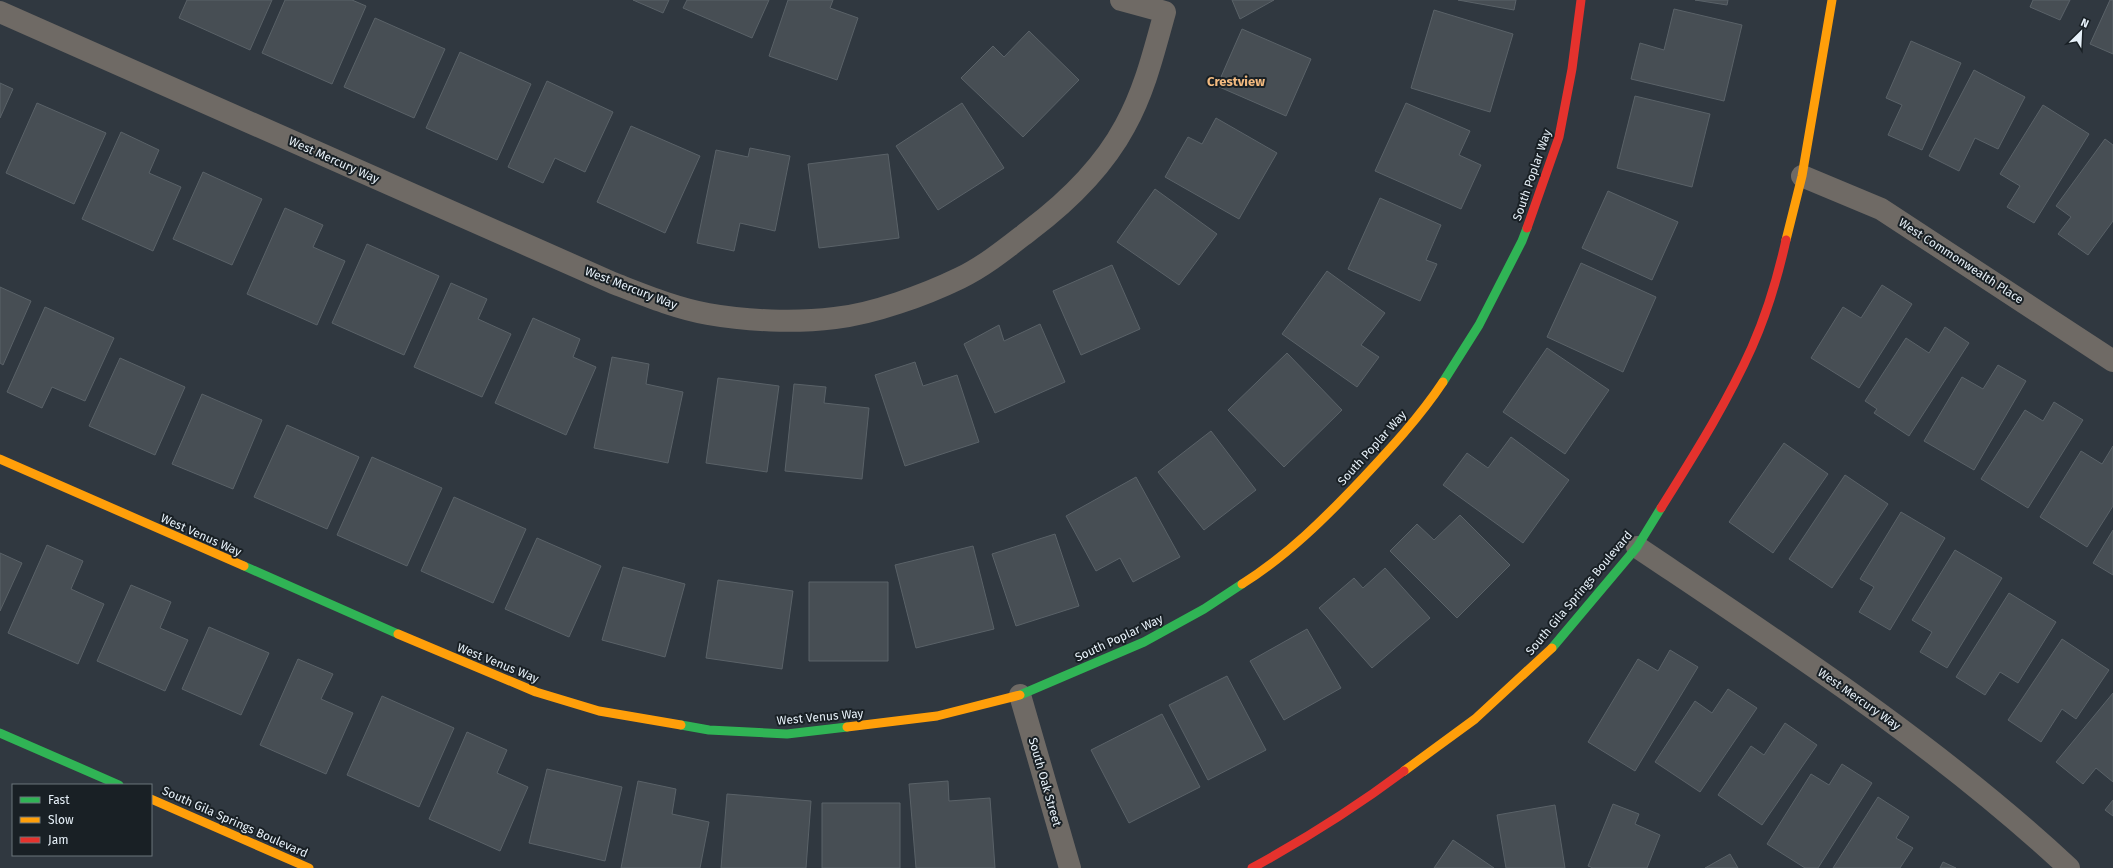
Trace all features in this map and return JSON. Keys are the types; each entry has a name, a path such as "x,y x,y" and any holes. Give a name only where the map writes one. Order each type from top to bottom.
{"street":[{"name":"West Mercury Way","path":"0,12 613,283 658,301 707,314 767,320 836,318 897,304 961,278 1004,251 1053,213 1101,163 1125,126 1143,86 1165,12 1121,0"},
{"name":"South Poplar Way","path":"1020,695 1144,642 1204,609 1271,566 1334,508 1406,432 1441,384 1479,325 1522,242 1559,137 1572,69 1582,0"},
{"name":"South Gila Springs Boulevard","path":"1252,868 1291,847 1360,804 1475,720 1546,655 1637,546 1710,429 1752,346 1779,270 1802,176 1832,0"},
{"name":"West Commonwealth Place","path":"1802,176 1881,209 2113,361"},
{"name":"West Venus Way","path":"0,459 404,637 536,692 600,711 709,730 787,734 937,716 1020,695"},
{"name":"West Mercury Way","path":"1637,546 1890,720 2023,825 2069,868"},
{"name":"South Oak Street","path":"1020,695 1070,868"},
{"path":"0,733 117,784"},
{"name":"South Gila Springs Boulevard","path":"152,799 309,868"}],"building":[{"path":"187,0 272,0 250,50 179,18"},
{"path":"285,0 352,0 366,6 332,84 262,53"},
{"path":"633,0 669,0 663,13"},
{"path":"687,0 769,0 752,38 683,8"},
{"path":"788,0 833,0 830,8 858,18 837,80 769,56"},
{"path":"1232,0 1274,0 1240,19"},
{"path":"1458,0 1516,0 1514,10"},
{"path":"1695,0 1728,0 1727,5"},
{"path":"2033,0 2070,0 2060,20 2030,7"},
{"path":"2110,0 2113,0 2113,54 2090,44"},
{"path":"1674,9 1742,25 1724,101 1631,79 1640,43 1664,50"},
{"path":"1434,10 1513,34 1490,112 1411,88"},
{"path":"375,18 445,49 414,118 344,87"},
{"path":"1242,29 1311,59 1286,116 1217,86"},
{"path":"1029,31 1079,80 1023,137 961,78 993,46 1004,57"},
{"path":"1911,41 1961,63 1922,150 1888,135 1902,105 1886,98"},
{"path":"460,52 531,84 497,160 426,128"},
{"path":"1974,70 2025,97 1998,149 1975,138 1959,171 1929,156"},
{"path":"547,81 613,112 585,172 555,158 543,183 508,167"},
{"path":"0,83 13,89 0,118"},
{"path":"1635,96 1710,114 1692,187 1617,168"},
{"path":"37,103 106,133 74,204 6,173"},
{"path":"962,103 1004,168 938,210 896,146"},
{"path":"1406,103 1470,131 1459,155 1481,165 1461,209 1375,171"},
{"path":"2043,105 2089,134 2034,223 2007,207 2020,186 2000,174"},
{"path":"1216,118 1277,153 1239,219 1165,177 1188,137 1202,144"},
{"path":"631,126 700,156 665,233 597,202"},
{"path":"121,132 159,150 149,173 181,187 153,251 82,219"},
{"path":"2105,139 2113,145 2113,221 2088,255 2058,234 2071,217 2056,206"},
{"path":"750,148 790,156 775,231 740,223 734,251 697,243 716,150 748,157"},
{"path":"888,154 899,238 819,248 808,164"},
{"path":"203,172 262,199 232,265 173,239"},
{"path":"1155,189 1217,234 1179,285 1117,242"},
{"path":"1608,191 1678,222 1652,280 1582,248"},
{"path":"1380,198 1441,225 1426,260 1437,264 1420,301 1348,269"},
{"path":"285,208 323,225 313,247 345,261 317,325 247,294"},
{"path":"367,244 439,276 404,355 332,323"},
{"path":"1581,263 1656,297 1623,372 1547,337"},
{"path":"1112,265 1140,329 1081,355 1053,291"},
{"path":"1327,271 1385,313 1361,345 1379,357 1357,387 1282,334"},
{"path":"451,283 487,299 478,319 511,334 482,397 414,367"},
{"path":"1882,285 1912,304 1859,388 1811,358 1843,307 1861,318"},
{"path":"0,287 31,301 3,365 0,363"},
{"path":"45,307 114,338 85,401 52,387 42,408 7,392"},
{"path":"533,318 580,339 573,357 596,367 566,435 495,403"},
{"path":"1040,324 1065,382 995,413 964,344 999,325 1004,341"},
{"path":"1945,327 1969,343 1909,436 1874,413 1877,409 1865,401 1906,338 1929,353"},
{"path":"1547,348 1609,390 1565,454 1503,412"},
{"path":"1287,353 1342,410 1284,467 1228,410"},
{"path":"612,357 649,364 646,384 683,392 668,463 594,448"},
{"path":"120,358 185,387 155,455 89,426"},
{"path":"915,362 923,386 957,375 979,442 905,466 875,375"},
{"path":"1998,365 2026,381 1974,470 1924,441 1962,377 1983,389"},
{"path":"718,378 779,386 767,472 706,463"},
{"path":"794,384 826,387 824,403 869,408 862,479 785,471"},
{"path":"202,394 262,420 233,489 172,464"},
{"path":"2054,402 2083,420 2028,508 1981,479 2025,410 2043,421"},
{"path":"287,425 359,457 327,529 254,497"},
{"path":"1211,431 1256,490 1204,530 1158,472"},
{"path":"1511,437 1569,480 1523,543 1443,485 1467,453 1488,468"},
{"path":"1784,443 1828,474 1773,553 1729,522"},
{"path":"2113,446 2113,506 2087,547 2040,517 2081,451 2102,464"},
{"path":"372,457 442,488 407,566 337,535"},
{"path":"1845,475 1888,504 1832,588 1789,559"},
{"path":"1136,477 1180,557 1133,582 1120,558 1096,571 1066,516"},
{"path":"454,497 526,529 493,603 421,571"},
{"path":"1901,512 1945,538 1890,630 1859,612 1874,587 1860,579"},
{"path":"1460,515 1510,565 1457,618 1390,551 1417,524 1434,540"},
{"path":"2113,530 2113,575 2093,563"},
{"path":"1055,534 1079,606 1016,626 992,554"},
{"path":"537,538 601,566 569,637 505,609"},
{"path":"47,545 83,561 71,589 104,604 78,664 8,633"},
{"path":"973,546 994,629 916,648 895,565"},
{"path":"1955,550 2002,578 1947,668 1920,652 1932,632 1912,620"},
{"path":"0,553 22,563 0,611"},
{"path":"623,567 685,584 665,657 602,640"},
{"path":"1385,568 1430,618 1372,668 1319,608 1354,578 1363,588"},
{"path":"718,580 793,591 782,669 706,658"},
{"path":"809,582 888,582 888,661 809,661"},
{"path":"131,585 171,602 160,628 188,640 165,691 97,661"},
{"path":"2009,593 2056,622 2018,683 2000,672 1985,695 1956,677"},
{"path":"209,627 269,653 241,715 182,689"},
{"path":"1307,629 1341,688 1284,720 1250,661"},
{"path":"2062,639 2109,670 2076,719 2062,709 2041,742 2008,720"},
{"path":"1670,650 1698,667 1635,771 1588,742 1638,659 1658,671"},
{"path":"298,659 333,674 321,699 353,713 326,774 260,745"},
{"path":"1227,676 1266,750 1208,780 1169,705"},
{"path":"1728,689 1757,708 1700,792 1655,762 1695,701 1712,713"},
{"path":"2113,693 2113,782 2096,768 2083,784 2056,762"},
{"path":"382,696 454,728 419,807 347,775"},
{"path":"1162,714 1200,787 1129,823 1091,750"},
{"path":"1785,723 1817,745 1762,825 1718,795 1751,746 1764,755"},
{"path":"467,732 507,750 497,773 528,787 500,851 429,819"},
{"path":"1842,764 1872,783 1818,868 1805,868 1767,844 1811,774 1829,785"},
{"path":"547,769 622,787 605,861 529,843"},
{"path":"638,781 676,789 672,814 709,822 700,868 621,868"},
{"path":"948,781 949,801 990,798 995,868 916,868 909,784"},
{"path":"727,794 811,801 806,868 721,868"},
{"path":"1878,797 1909,817 1896,838 1913,848 1900,868 1833,868"},
{"path":"2113,800 2113,816 2105,810"},
{"path":"822,803 900,803 900,868 822,868"},
{"path":"1613,804 1639,814 1635,824 1660,835 1647,868 1593,868 1588,866"},
{"path":"1555,805 1565,868 1506,868 1497,815"},
{"path":"1453,840 1494,868 1434,868"},
{"path":"1730,854 1738,868 1705,868"},
{"path":"1943,862 1956,868 1940,868"}],"traffic: fast":[{"path":"1443,382 1479,325 1522,241 1527,228"},
{"path":"1552,648 1637,547 1661,508"},
{"path":"244,566 398,634"},
{"path":"1020,695 1144,642 1204,609 1242,584"},
{"path":"681,725 709,730 787,734 847,727"},
{"path":"0,733 117,784"}],"traffic: slow":[{"path":"1786,240 1802,176 1832,0"},
{"path":"1242,584 1290,549 1334,508 1404,433 1443,382"},
{"path":"0,459 244,566"},
{"path":"398,634 536,692 599,711 681,725"},
{"path":"1404,771 1475,719 1552,648"},
{"path":"847,727 937,716 1020,695"},
{"path":"152,799 309,868"}],"traffic: jam":[{"path":"1527,228 1559,137 1572,69 1581,0"},
{"path":"1661,508 1721,409 1752,347 1772,294 1786,240"},
{"path":"1252,868 1330,822 1404,771"}],"district":[{"name":"Crestview","path":"1236,81"}]}
